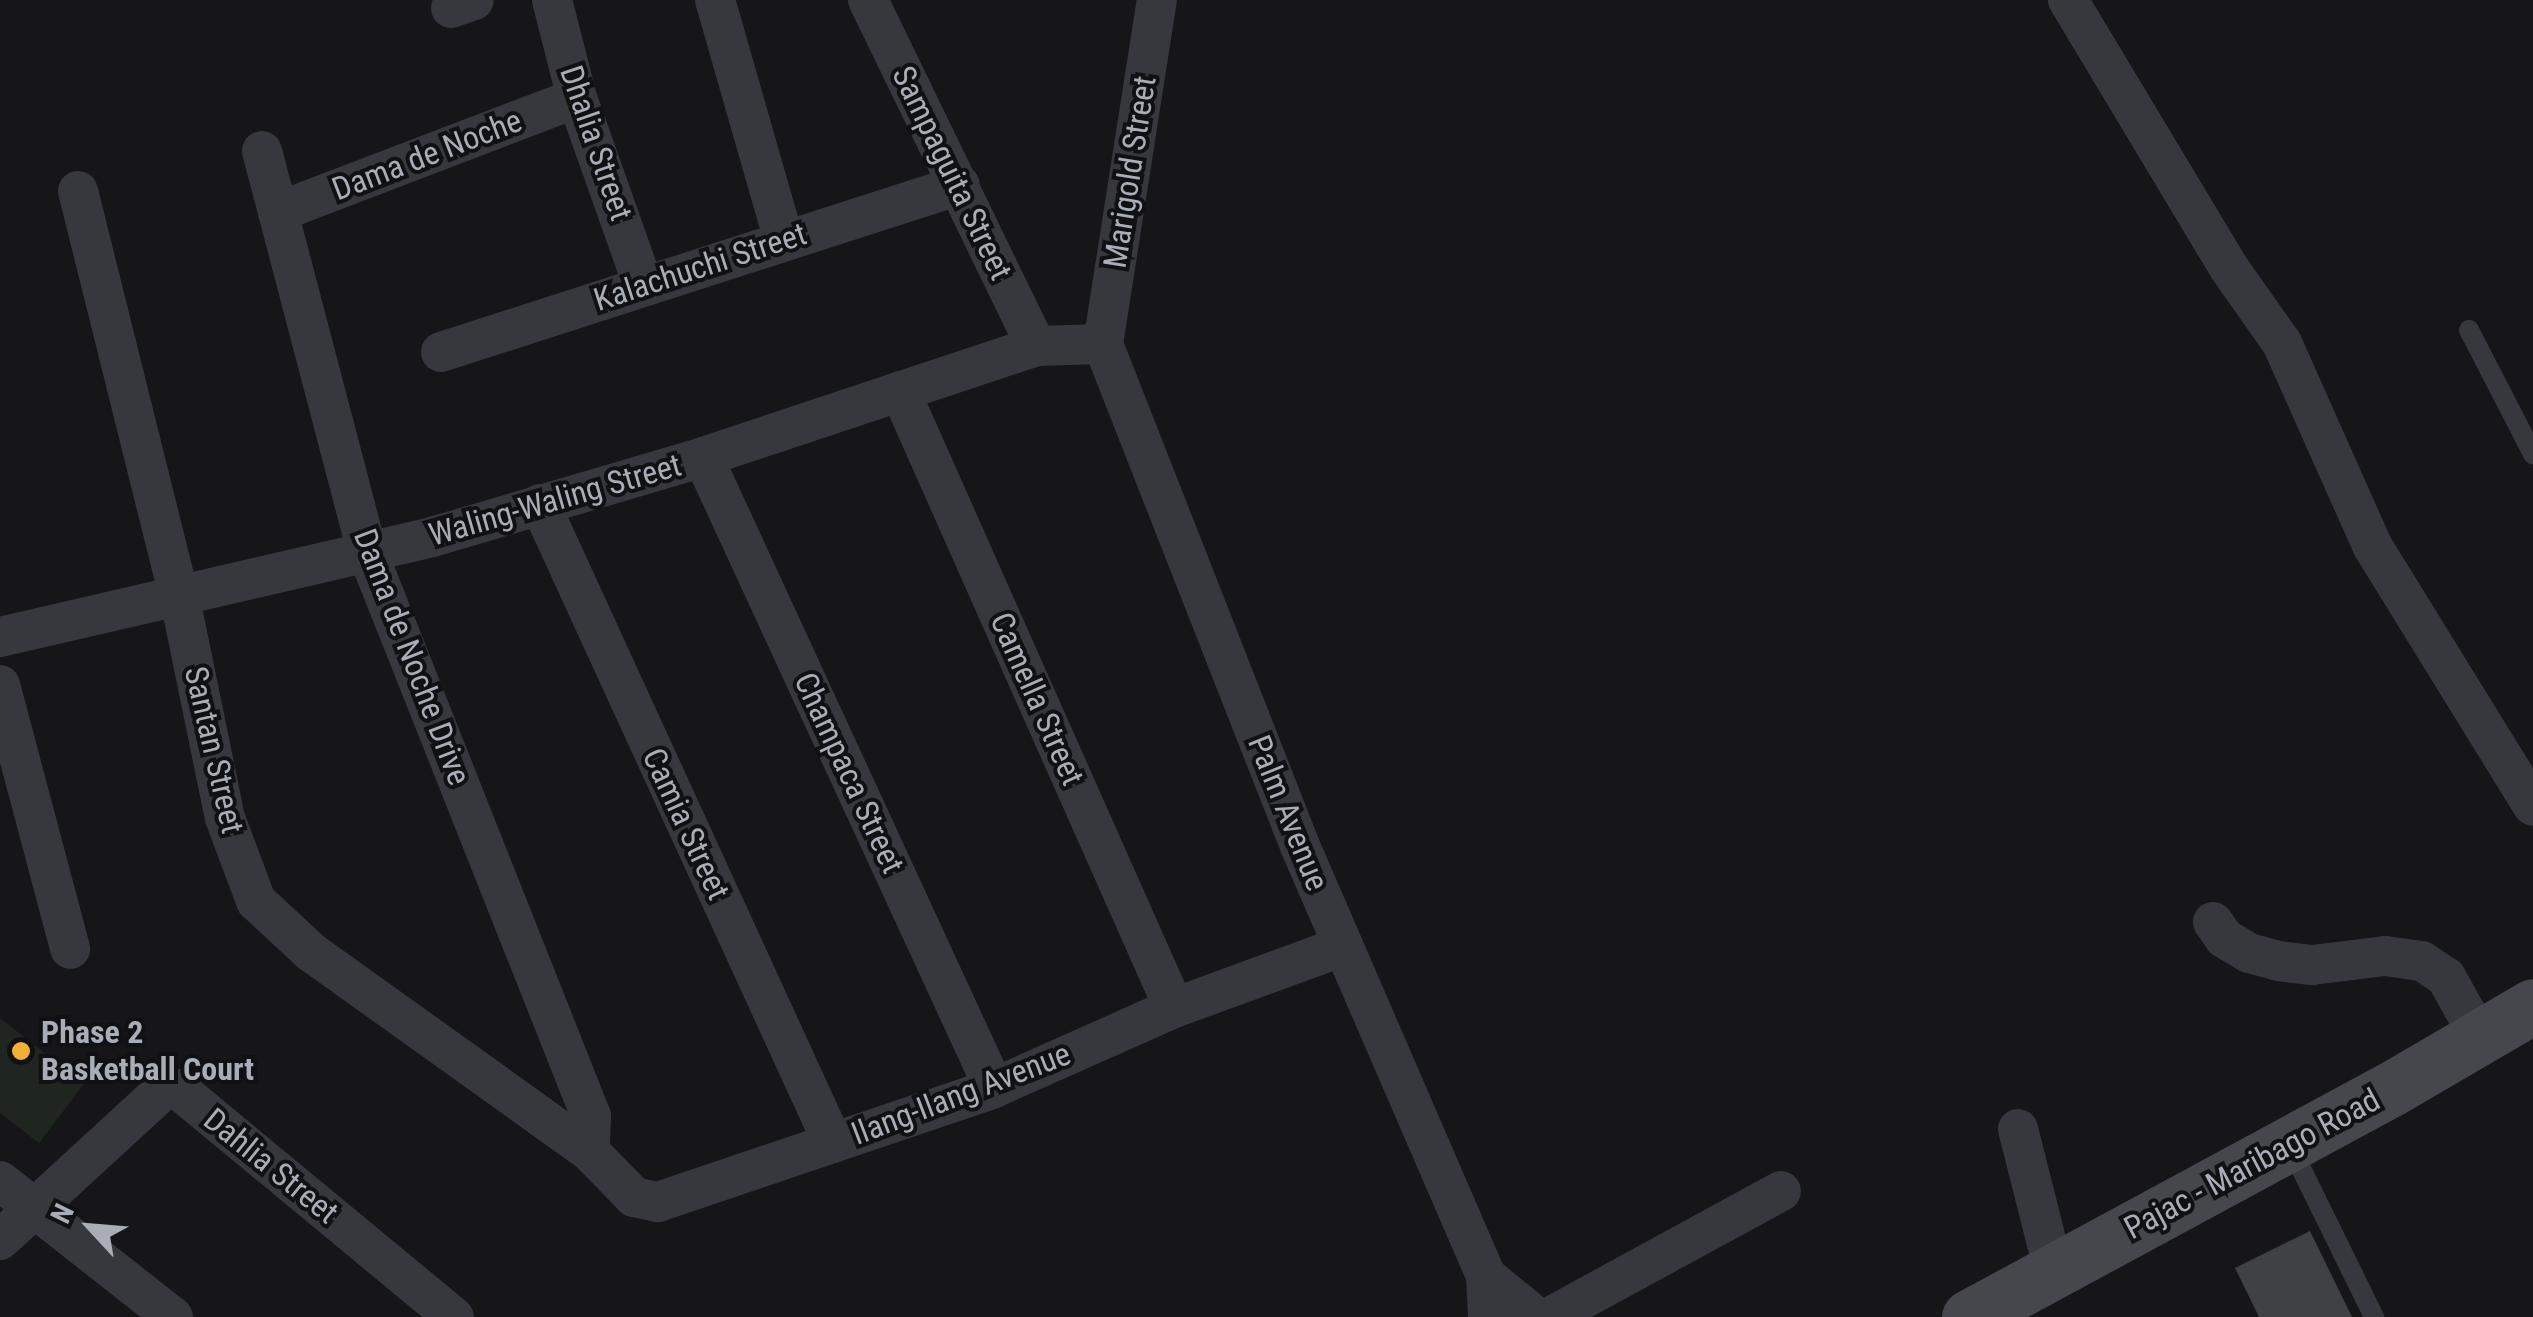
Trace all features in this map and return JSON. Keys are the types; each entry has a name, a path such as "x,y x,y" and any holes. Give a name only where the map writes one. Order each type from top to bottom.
{"street":[{"name":"Dhalia Street","path":"552,0 576,98 643,284"},
{"path":"715,0 784,240"},
{"name":"Marigold Street","path":"1103,344 1158,0"},
{"path":"2068,0 2228,268 2282,343 2374,547 2533,806"},
{"name":"Sampaguita Street","path":"871,1 1036,346"},
{"name":"Dama de Noche","path":"278,212 576,98"},
{"name":"Dama de Noche Drive","path":"262,151 368,554 590,1116 590,1152"},
{"name":"Kalachuchi Street","path":"441,352 960,185"},
{"name":"Santan Street","path":"78,190 180,599 226,818 256,901 310,952 590,1152"},
{"name":"Waling-Waling Street","path":"0,637 368,554 704,458 1036,346 1103,344"},
{"name":"Palm Avenue","path":"1103,344 1343,946 1486,1276 1488,1317"},
{"name":"Camella Street","path":"900,392 1174,1008"},
{"name":"Champaca Street","path":"704,458 994,1088"},
{"name":"Camia Street","path":"540,504 833,1143"},
{"path":"0,685 70,949"},
{"path":"2214,922 2224,938 2237,946 2278,960 2312,965 2385,956 2422,962 2446,977 2480,1038"},
{"name":"Ilang-Ilang Avenue","path":"590,1152 634,1197 646,1202 994,1088 1174,1008 1343,946"},
{"name":"Pajac - Maribago Road","path":"1968,1317 2290,1145 2533,1006"},
{"name":"Dahlia Street","path":"0,1240 163,1090 178,1090 454,1317"},
{"path":"2018,1130 2054,1271"},
{"path":"0,1182 173,1317"},
{"path":"1550,1317 1780,1191"},
{"name":"Palm Avenue","path":"1486,1276 1536,1317"}],"lane":[{"path":"2468,330 2533,454"},
{"path":"2290,1145 2374,1317"}],"shaded area":[{"name":"Phase 2 Basketball Court","path":"0,1018 84,1084 39,1143 0,1113"}],"building":[{"path":"2310,1231 2352,1317 2259,1317 2235,1268"}],"place":[{"name":"Phase 2 Basketball Court","path":"21,1051"}]}
